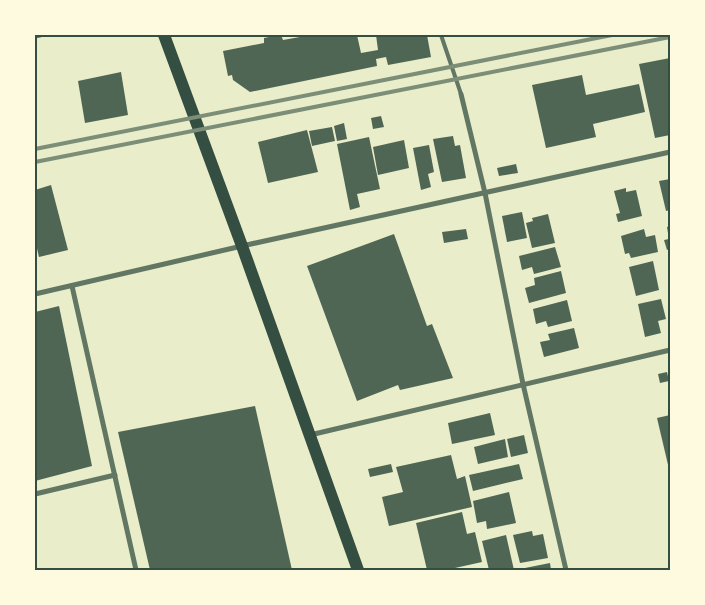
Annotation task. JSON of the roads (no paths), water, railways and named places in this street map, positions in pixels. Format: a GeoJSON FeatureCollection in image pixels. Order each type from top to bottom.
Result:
{"type":"FeatureCollection","features":[{"type":"Feature","properties":{"kind":"main road"},"geometry":{"type":"LineString","coordinates":[[164,35],[358,570]]}},
{"type":"Feature","properties":{"kind":"street"},"geometry":{"type":"LineString","coordinates":[[35,36],[40,35]]}},
{"type":"Feature","properties":{"kind":"street"},"geometry":{"type":"LineString","coordinates":[[460,94],[485,193],[523,384],[566,570]]}},
{"type":"Feature","properties":{"kind":"street"},"geometry":{"type":"LineString","coordinates":[[35,294],[242,246],[670,152]]}},
{"type":"Feature","properties":{"kind":"street"},"geometry":{"type":"LineString","coordinates":[[72,286],[136,570]]}},
{"type":"Feature","properties":{"kind":"street"},"geometry":{"type":"LineString","coordinates":[[310,435],[670,350]]}},
{"type":"Feature","properties":{"kind":"street"},"geometry":{"type":"LineString","coordinates":[[35,494],[115,475]]}},
{"type":"Feature","properties":{"kind":"lane"},"geometry":{"type":"LineString","coordinates":[[442,35],[460,94]]}},
{"type":"Feature","properties":{"kind":"railway"},"geometry":{"type":"LineString","coordinates":[[35,149],[612,35]]}},
{"type":"Feature","properties":{"kind":"railway"},"geometry":{"type":"LineString","coordinates":[[35,162],[670,37]]}}]}
